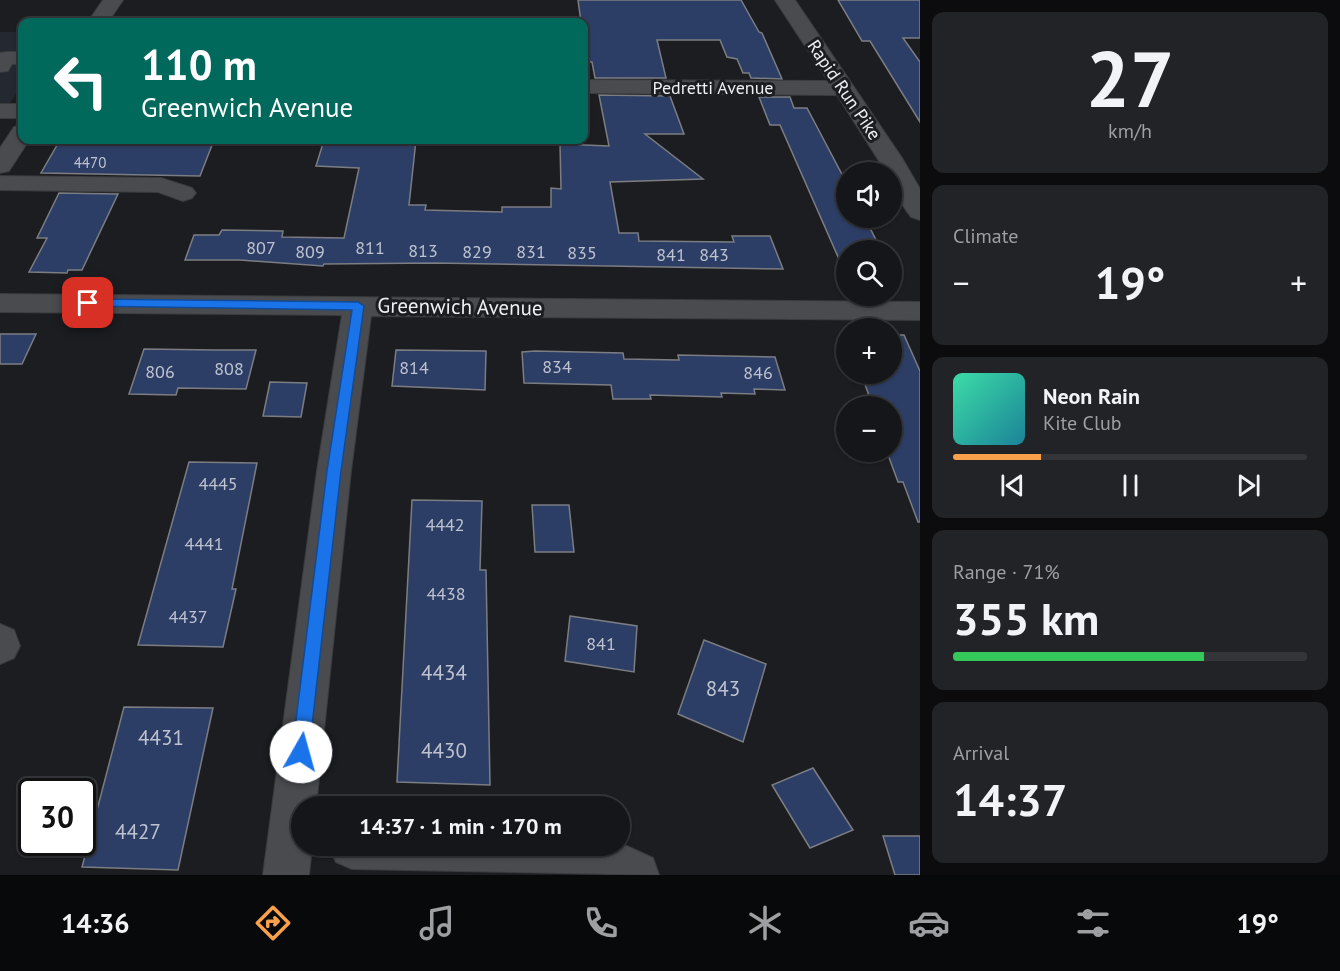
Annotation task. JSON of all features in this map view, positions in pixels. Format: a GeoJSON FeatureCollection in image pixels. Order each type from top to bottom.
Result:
{"type":"FeatureCollection","features":[{"type":"Feature","properties":{"kind":"street"},"geometry":{"type":"LineString","coordinates":[[101,18],[113,0]]}},
{"type":"Feature","properties":{"kind":"street","name":"Rapid Run Pike"},"geometry":{"type":"LineString","coordinates":[[785,0],[890,158],[920,212]]}},
{"type":"Feature","properties":{"kind":"street"},"geometry":{"type":"LineString","coordinates":[[0,66],[6,58],[18,58]]}},
{"type":"Feature","properties":{"kind":"street","name":"Pedretti Avenue"},"geometry":{"type":"LineString","coordinates":[[588,87],[843,88]]}},
{"type":"Feature","properties":{"kind":"street"},"geometry":{"type":"LineString","coordinates":[[0,95],[18,95]]}},
{"type":"Feature","properties":{"kind":"street"},"geometry":{"type":"LineString","coordinates":[[0,111],[18,111]]}},
{"type":"Feature","properties":{"kind":"street"},"geometry":{"type":"LineString","coordinates":[[0,183],[161,185],[183,193]]}},
{"type":"Feature","properties":{"kind":"street","name":"Greenwich Avenue"},"geometry":{"type":"LineString","coordinates":[[0,303],[920,311]]}},
{"type":"Feature","properties":{"kind":"street"},"geometry":{"type":"LineString","coordinates":[[298,796],[332,483],[358,306]]}},
{"type":"Feature","properties":{"kind":"street"},"geometry":{"type":"LineString","coordinates":[[584,856],[622,867],[636,875]]}},
{"type":"Feature","properties":{"kind":"shaded area"},"geometry":{"type":"Polygon","coordinates":[[[0,32],[18,32],[18,91],[0,117],[0,32]]]}},
{"type":"Feature","properties":{"kind":"building"},"geometry":{"type":"Polygon","coordinates":[[[578,0],[741,0],[759,32],[762,33],[782,79],[751,78],[749,73],[743,73],[737,59],[727,57],[720,40],[657,40],[666,78],[595,78],[592,62],[588,62],[588,18],[580,18],[578,0]]]}},
{"type":"Feature","properties":{"kind":"building"},"geometry":{"type":"Polygon","coordinates":[[[838,0],[920,0],[920,38],[903,38],[920,62],[920,122],[870,41],[862,41],[838,0]]]}},
{"type":"Feature","properties":{"kind":"building"},"geometry":{"type":"Polygon","coordinates":[[[599,95],[670,96],[684,134],[645,134],[703,179],[610,182],[619,233],[638,233],[639,241],[734,242],[732,236],[770,236],[783,269],[435,263],[324,264],[323,266],[240,260],[185,260],[194,235],[219,235],[222,230],[283,231],[282,237],[344,238],[359,168],[316,166],[323,144],[416,144],[409,205],[426,205],[425,210],[502,212],[502,207],[551,207],[551,188],[561,189],[560,144],[609,146],[599,95]]]}},
{"type":"Feature","properties":{"kind":"building"},"geometry":{"type":"Polygon","coordinates":[[[759,97],[790,97],[794,108],[807,108],[836,163],[836,228],[870,228],[876,240],[836,240],[836,252],[780,125],[770,125],[759,97]]]}},
{"type":"Feature","properties":{"kind":"building"},"geometry":{"type":"Polygon","coordinates":[[[58,144],[212,144],[200,176],[41,173],[58,144]]]}},
{"type":"Feature","properties":{"kind":"building"},"geometry":{"type":"Polygon","coordinates":[[[59,193],[118,194],[82,270],[68,270],[67,273],[29,272],[47,238],[37,238],[59,193]]]}},
{"type":"Feature","properties":{"kind":"building"},"geometry":{"type":"Polygon","coordinates":[[[0,334],[36,334],[22,364],[0,364],[0,334]]]}},
{"type":"Feature","properties":{"kind":"building"},"geometry":{"type":"Polygon","coordinates":[[[902,335],[904,335],[920,371],[920,522],[918,522],[903,482],[898,482],[891,462],[902,462],[902,396],[869,396],[865,384],[902,384],[902,335]]]}},
{"type":"Feature","properties":{"kind":"building"},"geometry":{"type":"Polygon","coordinates":[[[144,349],[256,350],[246,389],[178,388],[176,395],[129,394],[144,349]]]}},
{"type":"Feature","properties":{"kind":"building"},"geometry":{"type":"Polygon","coordinates":[[[396,350],[486,351],[485,390],[392,386],[396,350]]]}},
{"type":"Feature","properties":{"kind":"building"},"geometry":{"type":"Polygon","coordinates":[[[522,352],[623,353],[624,359],[679,360],[678,355],[775,357],[785,390],[754,389],[755,394],[721,393],[722,397],[650,395],[651,399],[613,399],[611,385],[524,383],[522,352]]]}},
{"type":"Feature","properties":{"kind":"building"},"geometry":{"type":"Polygon","coordinates":[[[270,382],[307,383],[301,417],[263,416],[270,382]]]}},
{"type":"Feature","properties":{"kind":"building"},"geometry":{"type":"Polygon","coordinates":[[[189,462],[257,463],[232,589],[236,589],[223,647],[138,645],[189,462]]]}},
{"type":"Feature","properties":{"kind":"building"},"geometry":{"type":"Polygon","coordinates":[[[412,500],[482,501],[480,570],[486,570],[490,785],[397,782],[412,500]]]}},
{"type":"Feature","properties":{"kind":"building"},"geometry":{"type":"Polygon","coordinates":[[[532,505],[569,505],[574,552],[535,552],[532,505]]]}},
{"type":"Feature","properties":{"kind":"building"},"geometry":{"type":"Polygon","coordinates":[[[570,616],[637,626],[634,672],[565,661],[570,616]]]}},
{"type":"Feature","properties":{"kind":"building"},"geometry":{"type":"Polygon","coordinates":[[[704,640],[766,664],[743,742],[678,714],[704,640]]]}},
{"type":"Feature","properties":{"kind":"building"},"geometry":{"type":"Polygon","coordinates":[[[124,707],[213,708],[178,870],[82,867],[85,856],[96,856],[96,814],[124,707]]]}},
{"type":"Feature","properties":{"kind":"building"},"geometry":{"type":"Polygon","coordinates":[[[813,768],[853,830],[810,848],[772,785],[813,768]]]}},
{"type":"Feature","properties":{"kind":"building"},"geometry":{"type":"Polygon","coordinates":[[[883,836],[920,836],[920,875],[895,875],[883,836]]]}},
{"type":"Feature","properties":{"kind":"route"},"geometry":{"type":"LineString","coordinates":[[88,303],[358,306],[334,471],[301,752]]}}]}
